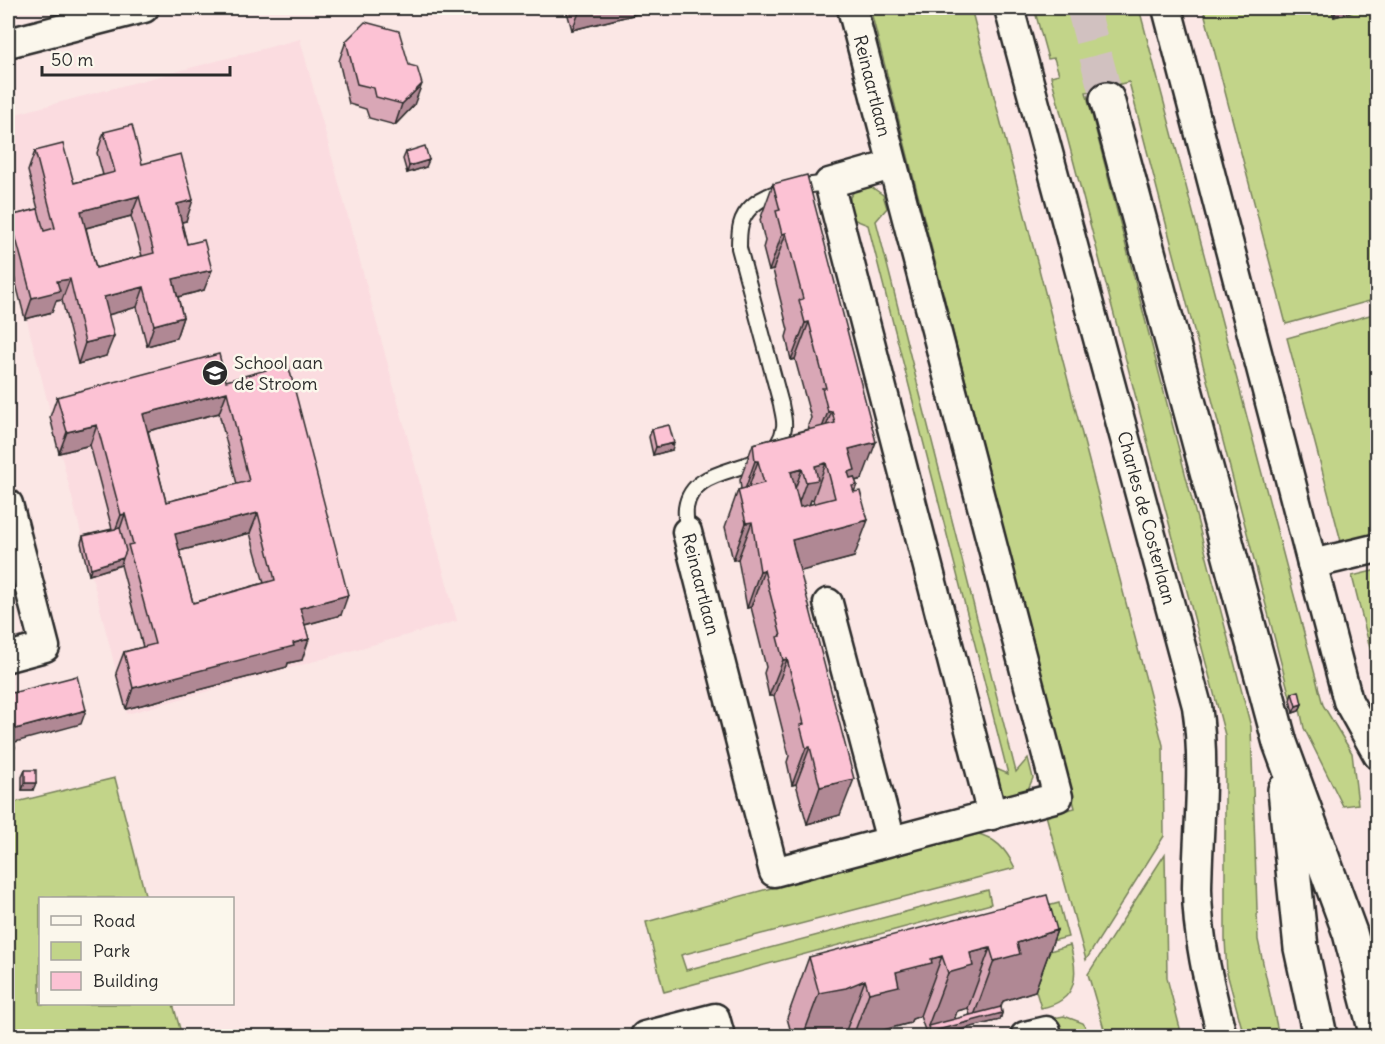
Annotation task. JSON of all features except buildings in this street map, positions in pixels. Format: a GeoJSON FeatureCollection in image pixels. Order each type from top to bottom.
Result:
{"type":"FeatureCollection","features":[{"type":"Feature","properties":{"kind":"main road"},"geometry":{"type":"LineString","coordinates":[[1107,99],[1280,743],[1350,933],[1377,1036]]}},
{"type":"Feature","properties":{"kind":"main road"},"geometry":{"type":"LineString","coordinates":[[1280,743],[1301,948],[1320,1036]]}},
{"type":"Feature","properties":{"kind":"street"},"geometry":{"type":"LineString","coordinates":[[8,43],[144,8]]}},
{"type":"Feature","properties":{"kind":"street","name":"Reinaartlaan"},"geometry":{"type":"LineString","coordinates":[[687,532],[774,872],[1058,797],[852,8]]}},
{"type":"Feature","properties":{"kind":"street","name":"Charles de Costerlaan"},"geometry":{"type":"LineString","coordinates":[[1009,8],[1197,706],[1203,745],[1197,889],[1200,938],[1222,1036]]}},
{"type":"Feature","properties":{"kind":"street"},"geometry":{"type":"LineString","coordinates":[[1167,8],[1348,701],[1377,755]]}},
{"type":"Feature","properties":{"kind":"street","name":"Reinaartlaan"},"geometry":{"type":"LineString","coordinates":[[829,183],[892,165]]}},
{"type":"Feature","properties":{"kind":"street"},"geometry":{"type":"LineString","coordinates":[[829,183],[992,815]]}},
{"type":"Feature","properties":{"kind":"street"},"geometry":{"type":"LineString","coordinates":[[8,504],[45,647],[8,657]]}},
{"type":"Feature","properties":{"kind":"street"},"geometry":{"type":"LineString","coordinates":[[1312,564],[1377,548]]}},
{"type":"Feature","properties":{"kind":"street"},"geometry":{"type":"LineString","coordinates":[[828,603],[891,841]]}},
{"type":"Feature","properties":{"kind":"street"},"geometry":{"type":"LineString","coordinates":[[645,1036],[717,1027]]}},
{"type":"Feature","properties":{"kind":"lane","name":"Reinaartlaan"},"geometry":{"type":"LineString","coordinates":[[687,532],[686,507],[695,489],[713,476],[760,461],[777,446],[784,426],[781,404],[739,248],[741,224],[752,205],[766,197],[809,185],[829,183]]}},
{"type":"Feature","properties":{"kind":"shaded area","name":"School aan de Stroom"},"geometry":{"type":"Polygon","coordinates":[[[300,39],[457,621],[127,714],[8,246],[8,116],[300,39]]]}},
{"type":"Feature","properties":{"kind":"green space"},"geometry":{"type":"Polygon","coordinates":[[[870,8],[971,8],[1163,745],[1164,836],[1086,960],[1046,815],[1075,808],[870,8]]]}},
{"type":"Feature","properties":{"kind":"green space"},"geometry":{"type":"Polygon","coordinates":[[[1034,8],[1139,8],[1323,705],[1352,753],[1358,804],[1343,806],[1304,728],[1297,695],[1290,697],[1129,82],[1086,92],[1251,727],[1258,940],[1279,1036],[1244,1036],[1227,973],[1225,735],[1051,76],[1059,74],[1054,58],[1048,59],[1034,8]]]}},
{"type":"Feature","properties":{"kind":"green space"},"geometry":{"type":"Polygon","coordinates":[[[1203,8],[1377,8],[1377,299],[1286,324],[1203,8]]]}},
{"type":"Feature","properties":{"kind":"green space"},"geometry":{"type":"Polygon","coordinates":[[[870,186],[883,195],[887,208],[876,221],[1016,772],[1028,758],[1033,778],[1026,794],[1005,795],[998,789],[996,783],[992,767],[1008,774],[868,225],[850,218],[850,197],[855,190],[870,186]]]}},
{"type":"Feature","properties":{"kind":"green space"},"geometry":{"type":"Polygon","coordinates":[[[1377,313],[1377,536],[1342,545],[1287,338],[1377,313]]]}},
{"type":"Feature","properties":{"kind":"green space"},"geometry":{"type":"Polygon","coordinates":[[[1378,570],[1377,676],[1352,576],[1378,570]]]}},
{"type":"Feature","properties":{"kind":"green space"},"geometry":{"type":"Polygon","coordinates":[[[115,778],[146,897],[39,897],[39,1005],[173,1005],[182,1036],[8,1036],[8,804],[115,778]]]}},
{"type":"Feature","properties":{"kind":"green space"},"geometry":{"type":"Polygon","coordinates":[[[974,833],[988,837],[999,845],[1015,868],[681,955],[686,970],[988,890],[991,904],[664,992],[646,922],[974,833]]]}},
{"type":"Feature","properties":{"kind":"green space"},"geometry":{"type":"Polygon","coordinates":[[[1165,854],[1167,978],[1182,1036],[1106,1036],[1088,974],[1165,854]]]}},
{"type":"Feature","properties":{"kind":"green space"},"geometry":{"type":"Polygon","coordinates":[[[1059,903],[1068,937],[1024,948],[1015,915],[1059,903]]]}},
{"type":"Feature","properties":{"kind":"green space"},"geometry":{"type":"Polygon","coordinates":[[[1070,945],[1075,976],[1073,985],[1062,999],[1053,1005],[1041,1008],[1026,958],[1070,945]]]}},
{"type":"Feature","properties":{"kind":"green space"},"geometry":{"type":"Polygon","coordinates":[[[1064,1016],[1083,1023],[1091,1036],[1046,1036],[1042,1020],[1064,1016]]]}},
{"type":"Feature","properties":{"kind":"tunnel"},"geometry":{"type":"LineString","coordinates":[[1083,8],[1107,99]]}},
{"type":"Feature","properties":{"kind":"place","name":"School aan de Stroom"},"geometry":{"type":"Point","coordinates":[215,373]}}]}
